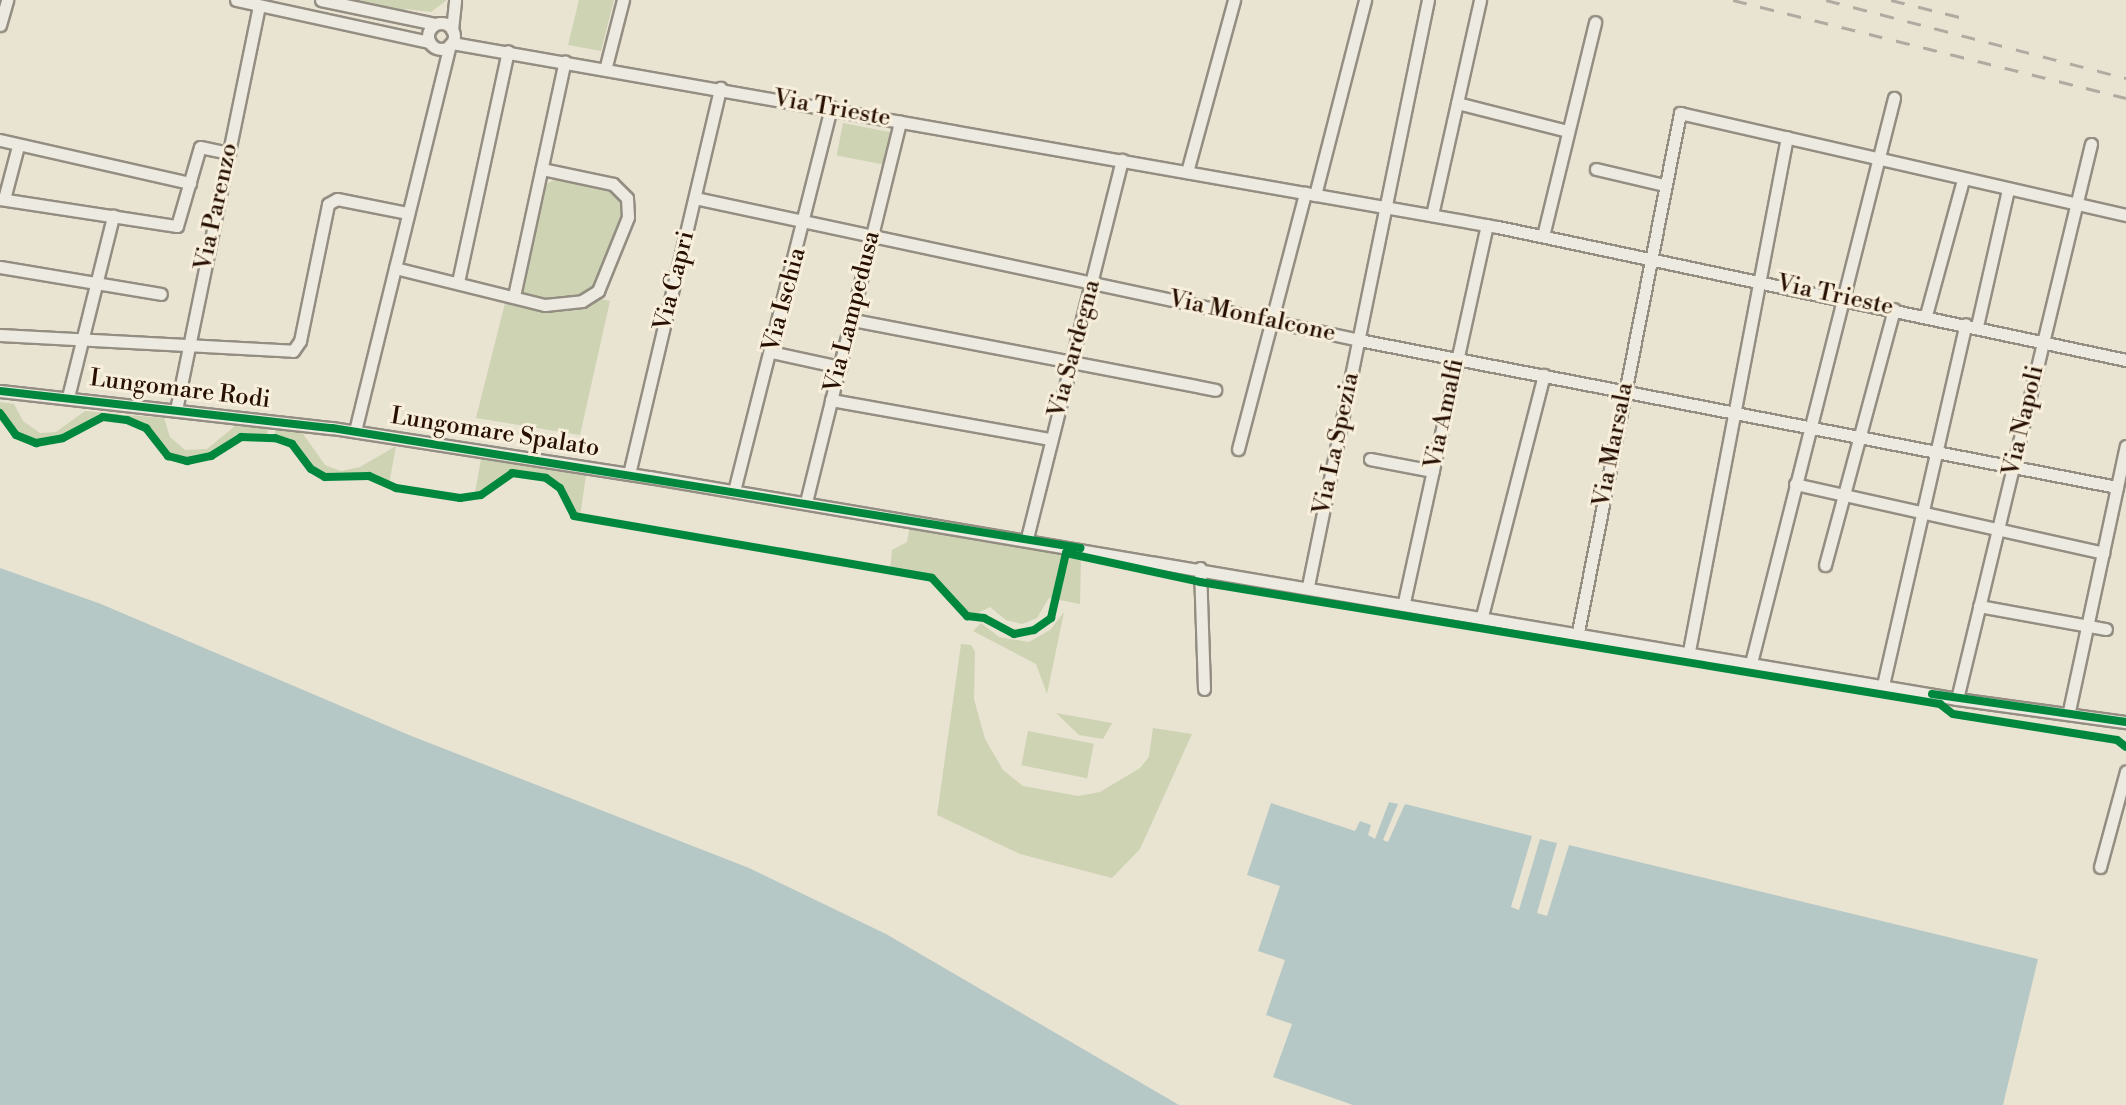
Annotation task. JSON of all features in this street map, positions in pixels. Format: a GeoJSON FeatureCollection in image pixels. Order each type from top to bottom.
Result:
{"type":"FeatureCollection","features":[{"type":"Feature","properties":{"kind":"street"},"geometry":{"type":"LineString","coordinates":[[236,0],[431,44],[452,38]]}},
{"type":"Feature","properties":{"kind":"street","name":"Via Trieste"},"geometry":{"type":"LineString","coordinates":[[321,0],[438,23],[452,38],[476,45],[1487,225],[1760,279],[2126,360]]}},
{"type":"Feature","properties":{"kind":"street"},"geometry":{"type":"LineString","coordinates":[[442,67],[431,44],[438,23],[455,0]]}},
{"type":"Feature","properties":{"kind":"street"},"geometry":{"type":"LineString","coordinates":[[355,431],[442,67],[452,38],[455,0]]}},
{"type":"Feature","properties":{"kind":"street"},"geometry":{"type":"LineString","coordinates":[[606,66],[623,0]]}},
{"type":"Feature","properties":{"kind":"street"},"geometry":{"type":"LineString","coordinates":[[1187,172],[1234,0]]}},
{"type":"Feature","properties":{"kind":"street"},"geometry":{"type":"LineString","coordinates":[[1238,449],[1365,0]]}},
{"type":"Feature","properties":{"kind":"street","name":"Via La Spezia"},"geometry":{"type":"LineString","coordinates":[[1308,586],[1428,0]]}},
{"type":"Feature","properties":{"kind":"street"},"geometry":{"type":"LineString","coordinates":[[1432,215],[1480,0]]}},
{"type":"Feature","properties":{"kind":"street"},"geometry":{"type":"LineString","coordinates":[[0,25],[4,3]]}},
{"type":"Feature","properties":{"kind":"street","name":"Via Parenzo"},"geometry":{"type":"LineString","coordinates":[[176,410],[259,5]]}},
{"type":"Feature","properties":{"kind":"street"},"geometry":{"type":"LineString","coordinates":[[1543,236],[1595,22]]}},
{"type":"Feature","properties":{"kind":"street"},"geometry":{"type":"LineString","coordinates":[[458,282],[508,51]]}},
{"type":"Feature","properties":{"kind":"street"},"geometry":{"type":"LineString","coordinates":[[514,296],[565,61]]}},
{"type":"Feature","properties":{"kind":"street","name":"Via Capri"},"geometry":{"type":"LineString","coordinates":[[629,474],[720,88]]}},
{"type":"Feature","properties":{"kind":"street"},"geometry":{"type":"LineString","coordinates":[[1751,663],[1894,98]]}},
{"type":"Feature","properties":{"kind":"street"},"geometry":{"type":"LineString","coordinates":[[1457,103],[1568,131]]}},
{"type":"Feature","properties":{"kind":"street","name":"Via Ischia"},"geometry":{"type":"LineString","coordinates":[[734,491],[805,223],[831,107]]}},
{"type":"Feature","properties":{"kind":"street","name":"Via Marsala"},"geometry":{"type":"LineString","coordinates":[[1578,632],[1649,258],[1680,113],[1714,118],[1787,137]]}},
{"type":"Feature","properties":{"kind":"street","name":"Via Lampedusa"},"geometry":{"type":"LineString","coordinates":[[806,502],[900,121]]}},
{"type":"Feature","properties":{"kind":"street"},"geometry":{"type":"LineString","coordinates":[[1689,651],[1787,137],[1963,180],[2126,215]]}},
{"type":"Feature","properties":{"kind":"street"},"geometry":{"type":"LineString","coordinates":[[0,140],[190,183]]}},
{"type":"Feature","properties":{"kind":"street","name":"Via Napoli"},"geometry":{"type":"LineString","coordinates":[[1957,699],[2091,144]]}},
{"type":"Feature","properties":{"kind":"street"},"geometry":{"type":"LineString","coordinates":[[18,146],[2,199],[172,226],[179,223],[200,147],[229,153]]}},
{"type":"Feature","properties":{"kind":"street","name":"Via Sardegna"},"geometry":{"type":"LineString","coordinates":[[1027,538],[1122,160]]}},
{"type":"Feature","properties":{"kind":"street"},"geometry":{"type":"LineString","coordinates":[[395,268],[545,305],[582,301],[598,291],[628,217],[627,198],[613,184],[542,169]]}},
{"type":"Feature","properties":{"kind":"street"},"geometry":{"type":"LineString","coordinates":[[1596,169],[1664,185]]}},
{"type":"Feature","properties":{"kind":"street"},"geometry":{"type":"LineString","coordinates":[[1926,315],[1963,180]]}},
{"type":"Feature","properties":{"kind":"street"},"geometry":{"type":"LineString","coordinates":[[1883,685],[1935,453],[2008,190]]}},
{"type":"Feature","properties":{"kind":"street","name":"Via Monfalcone"},"geometry":{"type":"LineString","coordinates":[[695,198],[1359,340],[2117,487]]}},
{"type":"Feature","properties":{"kind":"street"},"geometry":{"type":"LineString","coordinates":[[0,335],[293,351],[300,341],[328,204],[337,199],[407,213]]}},
{"type":"Feature","properties":{"kind":"street"},"geometry":{"type":"LineString","coordinates":[[68,397],[113,216]]}},
{"type":"Feature","properties":{"kind":"street","name":"Via Amalfi"},"geometry":{"type":"LineString","coordinates":[[1404,602],[1487,225]]}},
{"type":"Feature","properties":{"kind":"street"},"geometry":{"type":"LineString","coordinates":[[0,267],[161,294]]}},
{"type":"Feature","properties":{"kind":"street"},"geometry":{"type":"LineString","coordinates":[[1825,565],[1894,309]]}},
{"type":"Feature","properties":{"kind":"street"},"geometry":{"type":"LineString","coordinates":[[853,320],[1215,390]]}},
{"type":"Feature","properties":{"kind":"street"},"geometry":{"type":"LineString","coordinates":[[771,352],[840,367]]}},
{"type":"Feature","properties":{"kind":"street"},"geometry":{"type":"LineString","coordinates":[[1482,616],[1544,375]]}},
{"type":"Feature","properties":{"kind":"street","name":"Lungomare Rodi"},"geometry":{"type":"LineString","coordinates":[[0,391],[355,431]]}},
{"type":"Feature","properties":{"kind":"street"},"geometry":{"type":"LineString","coordinates":[[831,400],[1051,439]]}},
{"type":"Feature","properties":{"kind":"street","name":"Lungomare Spalato"},"geometry":{"type":"LineString","coordinates":[[355,431],[1027,538],[1957,699],[2069,711],[2126,722]]}},
{"type":"Feature","properties":{"kind":"street"},"geometry":{"type":"LineString","coordinates":[[2069,711],[2126,446]]}},
{"type":"Feature","properties":{"kind":"street"},"geometry":{"type":"LineString","coordinates":[[1370,459],[1433,471]]}},
{"type":"Feature","properties":{"kind":"street"},"geometry":{"type":"LineString","coordinates":[[1795,484],[2103,553]]}},
{"type":"Feature","properties":{"kind":"street"},"geometry":{"type":"LineString","coordinates":[[1200,568],[1204,689]]}},
{"type":"Feature","properties":{"kind":"street"},"geometry":{"type":"LineString","coordinates":[[1979,606],[2106,629]]}},
{"type":"Feature","properties":{"kind":"street"},"geometry":{"type":"LineString","coordinates":[[2100,867],[2126,771]]}},
{"type":"Feature","properties":{"kind":"green space"},"geometry":{"type":"Polygon","coordinates":[[[344,0],[447,0],[431,12],[405,9],[404,13],[344,0]]]}},
{"type":"Feature","properties":{"kind":"green space"},"geometry":{"type":"Polygon","coordinates":[[[579,0],[614,0],[601,51],[568,45],[579,0]]]}},
{"type":"Feature","properties":{"kind":"green space"},"geometry":{"type":"Polygon","coordinates":[[[843,123],[891,132],[885,165],[837,155],[843,123]]]}},
{"type":"Feature","properties":{"kind":"green space"},"geometry":{"type":"Polygon","coordinates":[[[556,179],[609,187],[624,202],[625,213],[596,289],[558,300],[537,300],[521,293],[542,186],[556,179]]]}},
{"type":"Feature","properties":{"kind":"green space"},"geometry":{"type":"Polygon","coordinates":[[[506,299],[553,311],[601,299],[610,301],[580,435],[476,418],[506,299]]]}},
{"type":"Feature","properties":{"kind":"green space"},"geometry":{"type":"Polygon","coordinates":[[[0,402],[14,404],[23,421],[40,433],[56,432],[85,411],[119,414],[118,419],[92,420],[52,442],[30,442],[12,431],[0,413],[0,402]]]}},
{"type":"Feature","properties":{"kind":"green space"},"geometry":{"type":"Polygon","coordinates":[[[127,415],[164,418],[170,437],[185,450],[207,449],[235,426],[268,428],[267,437],[241,437],[205,458],[176,459],[146,428],[127,420],[127,415]]]}},
{"type":"Feature","properties":{"kind":"green space"},"geometry":{"type":"Polygon","coordinates":[[[275,429],[301,431],[325,465],[341,471],[360,467],[396,446],[389,484],[369,476],[317,474],[292,444],[275,438],[275,429]]]}},
{"type":"Feature","properties":{"kind":"green space"},"geometry":{"type":"Polygon","coordinates":[[[481,459],[586,475],[580,517],[568,511],[560,488],[546,478],[512,473],[474,498],[481,459]]]}},
{"type":"Feature","properties":{"kind":"green space"},"geometry":{"type":"Polygon","coordinates":[[[910,526],[1081,556],[1080,604],[1049,598],[1037,618],[1022,624],[1006,620],[990,607],[970,617],[933,578],[890,571],[892,550],[907,542],[910,526]]]}},
{"type":"Feature","properties":{"kind":"green space"},"geometry":{"type":"Polygon","coordinates":[[[1064,612],[1047,694],[1036,664],[973,631],[981,623],[999,637],[1029,642],[1050,630],[1064,612]]]}},
{"type":"Feature","properties":{"kind":"green space"},"geometry":{"type":"Polygon","coordinates":[[[961,644],[971,645],[975,652],[974,699],[985,739],[1003,770],[1023,786],[1078,796],[1100,792],[1140,768],[1149,757],[1153,728],[1192,734],[1140,849],[1112,878],[1020,854],[937,815],[961,644]]]}},
{"type":"Feature","properties":{"kind":"green space"},"geometry":{"type":"Polygon","coordinates":[[[1056,713],[1112,723],[1103,739],[1079,735],[1056,713]]]}},
{"type":"Feature","properties":{"kind":"green space"},"geometry":{"type":"Polygon","coordinates":[[[1028,731],[1094,744],[1087,778],[1021,765],[1028,731]]]}},
{"type":"Feature","properties":{"kind":"shaded area"},"geometry":{"type":"Polygon","coordinates":[[[0,568],[101,604],[409,735],[749,868],[886,934],[1179,1105],[0,1105],[0,568]]]}},
{"type":"Feature","properties":{"kind":"shaded area"},"geometry":{"type":"Polygon","coordinates":[[[1389,802],[1398,804],[1383,840],[1388,842],[1405,804],[1532,836],[1511,907],[1519,910],[1540,839],[1557,843],[1537,913],[1547,916],[1569,845],[2038,959],[2003,1105],[1353,1105],[1273,1077],[1292,1024],[1266,1015],[1285,960],[1258,951],[1280,886],[1247,875],[1271,803],[1355,831],[1360,821],[1371,825],[1368,835],[1375,839],[1389,802]]]}},
{"type":"Feature","properties":{"kind":"railway"},"geometry":{"type":"LineString","coordinates":[[1733,0],[2126,98]]}},
{"type":"Feature","properties":{"kind":"railway"},"geometry":{"type":"LineString","coordinates":[[1826,0],[2126,78]]}},
{"type":"Feature","properties":{"kind":"railway"},"geometry":{"type":"LineString","coordinates":[[1891,0],[1968,19]]}},
{"type":"Feature","properties":{"kind":"cycle path"},"geometry":{"type":"LineString","coordinates":[[0,391],[332,428],[1080,548]]}},
{"type":"Feature","properties":{"kind":"cycle path"},"geometry":{"type":"LineString","coordinates":[[0,413],[16,435],[36,443],[63,438],[103,417],[127,420],[146,428],[168,456],[187,461],[211,456],[241,437],[275,438],[292,444],[311,469],[325,477],[369,476],[396,488],[460,498],[481,495],[512,473],[546,478],[560,488],[574,516],[932,578],[967,616],[984,618],[1014,634],[1034,630],[1051,618],[1066,553],[1200,582],[1940,704],[1953,714],[2117,740],[2126,747]]}},
{"type":"Feature","properties":{"kind":"cycle path"},"geometry":{"type":"LineString","coordinates":[[1932,694],[2126,722]]}}]}
